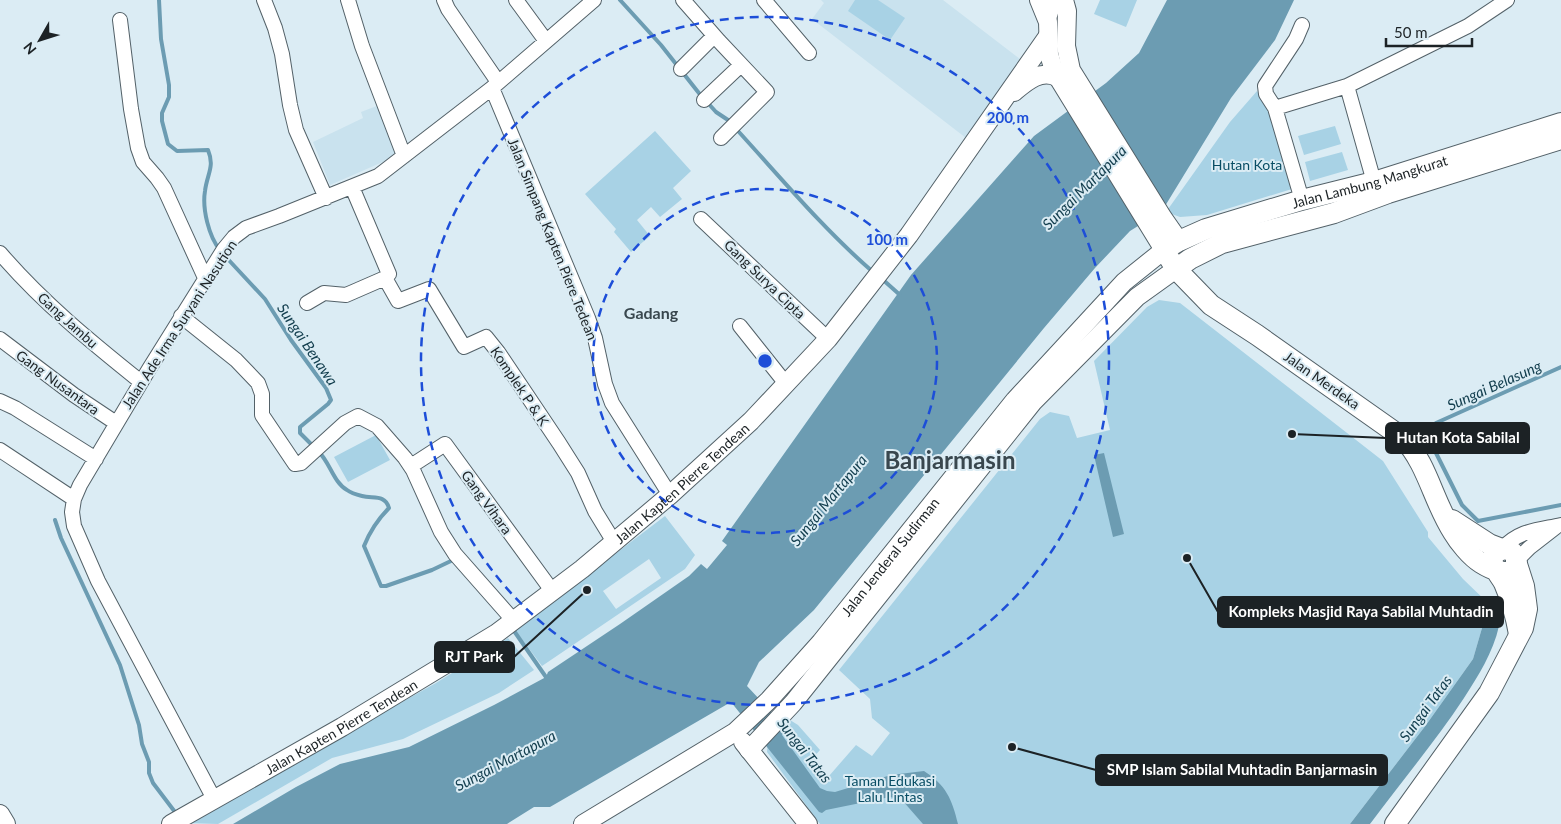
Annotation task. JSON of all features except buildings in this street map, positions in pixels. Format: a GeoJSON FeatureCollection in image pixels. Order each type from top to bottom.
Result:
{"type":"FeatureCollection","features":[{"type":"Feature","properties":{"kind":"highway","name":"Jalan Lambung Mangkurat"},"geometry":{"type":"LineString","coordinates":[[1172,245],[1206,228],[1302,200],[1374,182],[1442,168],[1509,147],[1561,123]]}},
{"type":"Feature","properties":{"kind":"highway","name":"Jalan Lambung Mangkurat"},"geometry":{"type":"LineString","coordinates":[[1509,147],[1561,139]]}},
{"type":"Feature","properties":{"kind":"highway","name":"Jalan Lambung Mangkurat"},"geometry":{"type":"LineString","coordinates":[[1183,264],[1222,243],[1334,213],[1388,193],[1442,168]]}},
{"type":"Feature","properties":{"kind":"highway","name":"Jalan Merdeka"},"geometry":{"type":"LineString","coordinates":[[1172,245],[1196,292],[1211,305],[1257,335],[1403,438],[1417,455],[1452,531],[1481,563],[1496,569]]}},
{"type":"Feature","properties":{"kind":"highway"},"geometry":{"type":"LineString","coordinates":[[1395,824],[1488,693],[1523,628],[1526,609],[1524,586],[1509,555],[1472,534],[1443,512]]}},
{"type":"Feature","properties":{"kind":"highway"},"geometry":{"type":"LineString","coordinates":[[1509,555],[1496,553],[1493,559],[1494,566],[1510,599],[1519,634]]}},
{"type":"Feature","properties":{"kind":"main road"},"geometry":{"type":"LineString","coordinates":[[1039,0],[1048,29],[1050,62],[1062,75],[1172,245]]}},
{"type":"Feature","properties":{"kind":"main road"},"geometry":{"type":"LineString","coordinates":[[1062,75],[1066,46],[1067,11],[1064,0]]}},
{"type":"Feature","properties":{"kind":"main road","name":"Jalan Kapten Pierre Tendean"},"geometry":{"type":"LineString","coordinates":[[171,824],[342,726],[510,624],[553,592],[670,495],[751,421],[787,385],[828,339],[909,234],[1004,100],[1048,29]]}},
{"type":"Feature","properties":{"kind":"main road"},"geometry":{"type":"LineString","coordinates":[[1004,100],[1026,82],[1045,73],[1062,75]]}},
{"type":"Feature","properties":{"kind":"main road","name":"Jalan Jenderal Sudirman"},"geometry":{"type":"LineString","coordinates":[[583,824],[739,728],[768,700],[821,642],[1015,400],[1124,282],[1172,245]]}},
{"type":"Feature","properties":{"kind":"main road","name":"Jalan Jenderal Sudirman"},"geometry":{"type":"LineString","coordinates":[[754,745],[782,715],[1033,402],[1137,297],[1183,264]]}},
{"type":"Feature","properties":{"kind":"main road"},"geometry":{"type":"LineString","coordinates":[[739,728],[754,745],[808,824]]}},
{"type":"Feature","properties":{"kind":"main road"},"geometry":{"type":"LineString","coordinates":[[0,814],[6,824]]}},
{"type":"Feature","properties":{"kind":"street"},"geometry":{"type":"LineString","coordinates":[[264,0],[275,28],[282,54],[296,130],[326,198]]}},
{"type":"Feature","properties":{"kind":"street"},"geometry":{"type":"LineString","coordinates":[[348,0],[362,46],[404,156]]}},
{"type":"Feature","properties":{"kind":"street","name":"Jalan Simpang Kapten Piere Tedean"},"geometry":{"type":"LineString","coordinates":[[444,0],[495,85],[588,318],[595,338],[605,384],[612,403],[670,495]]}},
{"type":"Feature","properties":{"kind":"street"},"geometry":{"type":"LineString","coordinates":[[516,0],[546,41]]}},
{"type":"Feature","properties":{"kind":"street","name":"Jalan Ade Irma Suryani Nasution"},"geometry":{"type":"LineString","coordinates":[[214,799],[98,581],[74,526],[72,512],[74,499],[141,382],[215,263],[234,237],[246,228],[378,176],[495,85],[594,0]]}},
{"type":"Feature","properties":{"kind":"street"},"geometry":{"type":"LineString","coordinates":[[683,0],[767,92],[721,138]]}},
{"type":"Feature","properties":{"kind":"street"},"geometry":{"type":"LineString","coordinates":[[764,0],[809,53]]}},
{"type":"Feature","properties":{"kind":"street","name":"Jalan Kapten Pierre Tendean"},"geometry":{"type":"LineString","coordinates":[[1048,29],[1055,0]]}},
{"type":"Feature","properties":{"kind":"street"},"geometry":{"type":"LineString","coordinates":[[1275,108],[1347,86],[1468,26],[1508,0]]}},
{"type":"Feature","properties":{"kind":"street"},"geometry":{"type":"LineString","coordinates":[[120,20],[130,109],[142,162],[158,178],[164,188],[206,280]]}},
{"type":"Feature","properties":{"kind":"street"},"geometry":{"type":"LineString","coordinates":[[1302,25],[1296,39],[1264,86],[1266,94],[1275,108],[1302,200]]}},
{"type":"Feature","properties":{"kind":"street"},"geometry":{"type":"LineString","coordinates":[[681,69],[714,36]]}},
{"type":"Feature","properties":{"kind":"street"},"geometry":{"type":"LineString","coordinates":[[704,100],[741,65]]}},
{"type":"Feature","properties":{"kind":"street"},"geometry":{"type":"LineString","coordinates":[[1347,86],[1374,182]]}},
{"type":"Feature","properties":{"kind":"street"},"geometry":{"type":"LineString","coordinates":[[307,303],[324,293],[340,296],[346,295],[385,278],[389,274],[352,187]]}},
{"type":"Feature","properties":{"kind":"street","name":"Gang Surya Cipta"},"geometry":{"type":"LineString","coordinates":[[701,219],[828,339]]}},
{"type":"Feature","properties":{"kind":"street","name":"Gang Jambu"},"geometry":{"type":"LineString","coordinates":[[0,253],[42,298],[69,323],[141,382]]}},
{"type":"Feature","properties":{"kind":"street","name":"Komplek P & K"},"geometry":{"type":"LineString","coordinates":[[385,278],[398,301],[429,289],[464,347],[486,337],[498,352],[578,473],[595,511],[614,542]]}},
{"type":"Feature","properties":{"kind":"street"},"geometry":{"type":"LineString","coordinates":[[182,316],[236,360],[258,382],[262,394],[262,415],[295,464],[301,463],[345,423],[358,416],[377,426],[411,466],[441,532],[455,554],[510,624]]}},
{"type":"Feature","properties":{"kind":"street"},"geometry":{"type":"LineString","coordinates":[[740,326],[787,385]]}},
{"type":"Feature","properties":{"kind":"street","name":"Gang Nusantara"},"geometry":{"type":"LineString","coordinates":[[0,339],[74,396],[116,423]]}},
{"type":"Feature","properties":{"kind":"street"},"geometry":{"type":"LineString","coordinates":[[0,401],[15,408],[96,459]]}},
{"type":"Feature","properties":{"kind":"street","name":"Gang Vihara"},"geometry":{"type":"LineString","coordinates":[[411,466],[445,444],[553,592]]}},
{"type":"Feature","properties":{"kind":"street"},"geometry":{"type":"LineString","coordinates":[[0,450],[74,499]]}},
{"type":"Feature","properties":{"kind":"street"},"geometry":{"type":"LineString","coordinates":[[1509,555],[1512,539],[1524,532],[1559,526]]}},
{"type":"Feature","properties":{"kind":"shaded area"},"geometry":{"type":"Polygon","coordinates":[[[821,0],[943,0],[1024,62],[966,138],[812,19],[824,3],[821,0]]]}},
{"type":"Feature","properties":{"kind":"shaded area"},"geometry":{"type":"Polygon","coordinates":[[[382,104],[401,154],[330,185],[313,142],[363,118],[361,112],[382,104]]]}},
{"type":"Feature","properties":{"kind":"green space"},"geometry":{"type":"Polygon","coordinates":[[[855,0],[878,0],[905,18],[890,40],[848,11],[855,0]]]}},
{"type":"Feature","properties":{"kind":"green space"},"geometry":{"type":"Polygon","coordinates":[[[1100,0],[1137,0],[1126,27],[1094,14],[1100,0]]]}},
{"type":"Feature","properties":{"kind":"green space","name":"Hutan Kota"},"geometry":{"type":"Polygon","coordinates":[[[1257,91],[1270,112],[1292,189],[1207,215],[1180,217],[1166,212],[1230,122],[1257,91]]]}},
{"type":"Feature","properties":{"kind":"green space"},"geometry":{"type":"Polygon","coordinates":[[[1335,126],[1341,144],[1304,155],[1298,136],[1335,126]]]}},
{"type":"Feature","properties":{"kind":"green space"},"geometry":{"type":"Polygon","coordinates":[[[655,131],[691,171],[673,188],[682,199],[660,217],[651,207],[637,220],[650,236],[631,252],[614,232],[616,229],[585,194],[655,131]]]}},
{"type":"Feature","properties":{"kind":"green space"},"geometry":{"type":"Polygon","coordinates":[[[1342,152],[1348,170],[1310,181],[1305,162],[1342,152]]]}},
{"type":"Feature","properties":{"kind":"green space","name":"Taman Edukasi Lalu Lintas"},"geometry":{"type":"Polygon","coordinates":[[[1159,300],[1180,303],[1383,461],[1428,532],[1428,537],[1463,579],[1489,604],[1473,659],[1426,725],[1350,824],[820,824],[767,752],[768,742],[790,720],[798,725],[820,750],[812,759],[829,776],[856,745],[872,756],[890,733],[872,718],[870,699],[839,670],[1040,419],[1050,412],[1069,416],[1077,438],[1110,430],[1094,361],[1147,307],[1159,300]]]}},
{"type":"Feature","properties":{"kind":"green space"},"geometry":{"type":"Polygon","coordinates":[[[376,435],[390,460],[348,482],[334,457],[376,435]]]}},
{"type":"Feature","properties":{"kind":"green space"},"geometry":{"type":"Polygon","coordinates":[[[665,516],[695,555],[685,569],[542,666],[515,630],[665,516]],[[649,559],[603,591],[616,609],[661,578],[649,559]]]}},
{"type":"Feature","properties":{"kind":"green space"},"geometry":{"type":"Polygon","coordinates":[[[508,638],[534,670],[499,693],[403,739],[332,758],[218,824],[186,823],[436,683],[508,638]]]}},
{"type":"Feature","properties":{"kind":"water","name":"Sungai Martapura"},"geometry":{"type":"Polygon","coordinates":[[[1167,0],[1294,0],[1275,40],[1231,98],[1162,211],[1130,231],[1095,268],[814,610],[759,662],[747,686],[786,728],[782,735],[820,788],[835,792],[891,775],[924,771],[932,776],[947,793],[958,824],[923,824],[902,800],[890,797],[826,810],[822,813],[819,812],[731,702],[550,807],[534,807],[507,824],[233,824],[340,764],[409,747],[494,705],[546,677],[548,672],[689,576],[701,564],[707,569],[727,545],[722,541],[911,275],[1034,136],[1106,83],[1139,53],[1167,0]]]}},
{"type":"Feature","properties":{"kind":"water"},"geometry":{"type":"Polygon","coordinates":[[[1104,453],[1124,534],[1113,537],[1094,455],[1104,453]]]}},
{"type":"Feature","properties":{"kind":"water"},"geometry":{"type":"Polygon","coordinates":[[[1494,601],[1500,616],[1500,623],[1493,646],[1475,681],[1430,746],[1370,824],[1350,824],[1426,725],[1473,659],[1489,604],[1494,601]]]}},
{"type":"Feature","properties":{"kind":"waterway","name":"Sungai Benawa"},"geometry":{"type":"LineString","coordinates":[[159,0],[161,39],[169,85],[169,97],[162,113],[162,121],[168,144],[177,151],[208,150],[211,166],[204,198],[210,230],[220,250]]}},
{"type":"Feature","properties":{"kind":"waterway"},"geometry":{"type":"LineString","coordinates":[[620,0],[661,45],[702,97]]}},
{"type":"Feature","properties":{"kind":"waterway"},"geometry":{"type":"LineString","coordinates":[[707,102],[716,112],[728,120],[816,217],[873,272]]}},
{"type":"Feature","properties":{"kind":"waterway","name":"Sungai Benawa"},"geometry":{"type":"LineString","coordinates":[[225,256],[265,299],[291,340],[326,388],[331,400],[300,427],[300,433],[314,447]]}},
{"type":"Feature","properties":{"kind":"waterway"},"geometry":{"type":"LineString","coordinates":[[881,278],[900,295]]}},
{"type":"Feature","properties":{"kind":"waterway","name":"Sungai Belasung"},"geometry":{"type":"LineString","coordinates":[[1561,367],[1436,423],[1428,437],[1462,505],[1478,521],[1561,505]]}},
{"type":"Feature","properties":{"kind":"waterway","name":"Sungai Benawa"},"geometry":{"type":"LineString","coordinates":[[319,452],[335,478],[343,487],[366,497],[382,499],[389,508],[374,526],[364,546],[381,586],[386,586],[432,570],[453,560],[455,561]]}},
{"type":"Feature","properties":{"kind":"waterway"},"geometry":{"type":"LineString","coordinates":[[55,520],[61,538],[120,665],[139,725],[142,744],[149,762],[149,773],[153,783],[178,816]]}},
{"type":"Feature","properties":{"kind":"waterway","name":"Sungai Benawa"},"geometry":{"type":"LineString","coordinates":[[512,628],[548,680]]}},
{"type":"Feature","properties":{"kind":"place","name":"Hutan Kota Sabilal"},"geometry":{"type":"Point","coordinates":[1292,434]}},
{"type":"Feature","properties":{"kind":"place","name":"Kompleks Masjid Raya Sabilal Muhtadin"},"geometry":{"type":"Point","coordinates":[1187,558]}},
{"type":"Feature","properties":{"kind":"place","name":"RJT Park"},"geometry":{"type":"Point","coordinates":[587,590]}},
{"type":"Feature","properties":{"kind":"place","name":"SMP Islam Sabilal Muhtadin Banjarmasin"},"geometry":{"type":"Point","coordinates":[1012,747]}},
{"type":"Feature","properties":{"kind":"district","name":"Gadang"},"geometry":{"type":"Point","coordinates":[651,312]}},
{"type":"Feature","properties":{"kind":"district","name":"Banjarmasin"},"geometry":{"type":"Point","coordinates":[950,459]}},
{"type":"Feature","properties":{"kind":"water label","name":"Sungai Tatas"},"geometry":{"type":"Point","coordinates":[1425,708]}},
{"type":"Feature","properties":{"kind":"water label","name":"Sungai Tatas"},"geometry":{"type":"Point","coordinates":[805,750]}}]}
